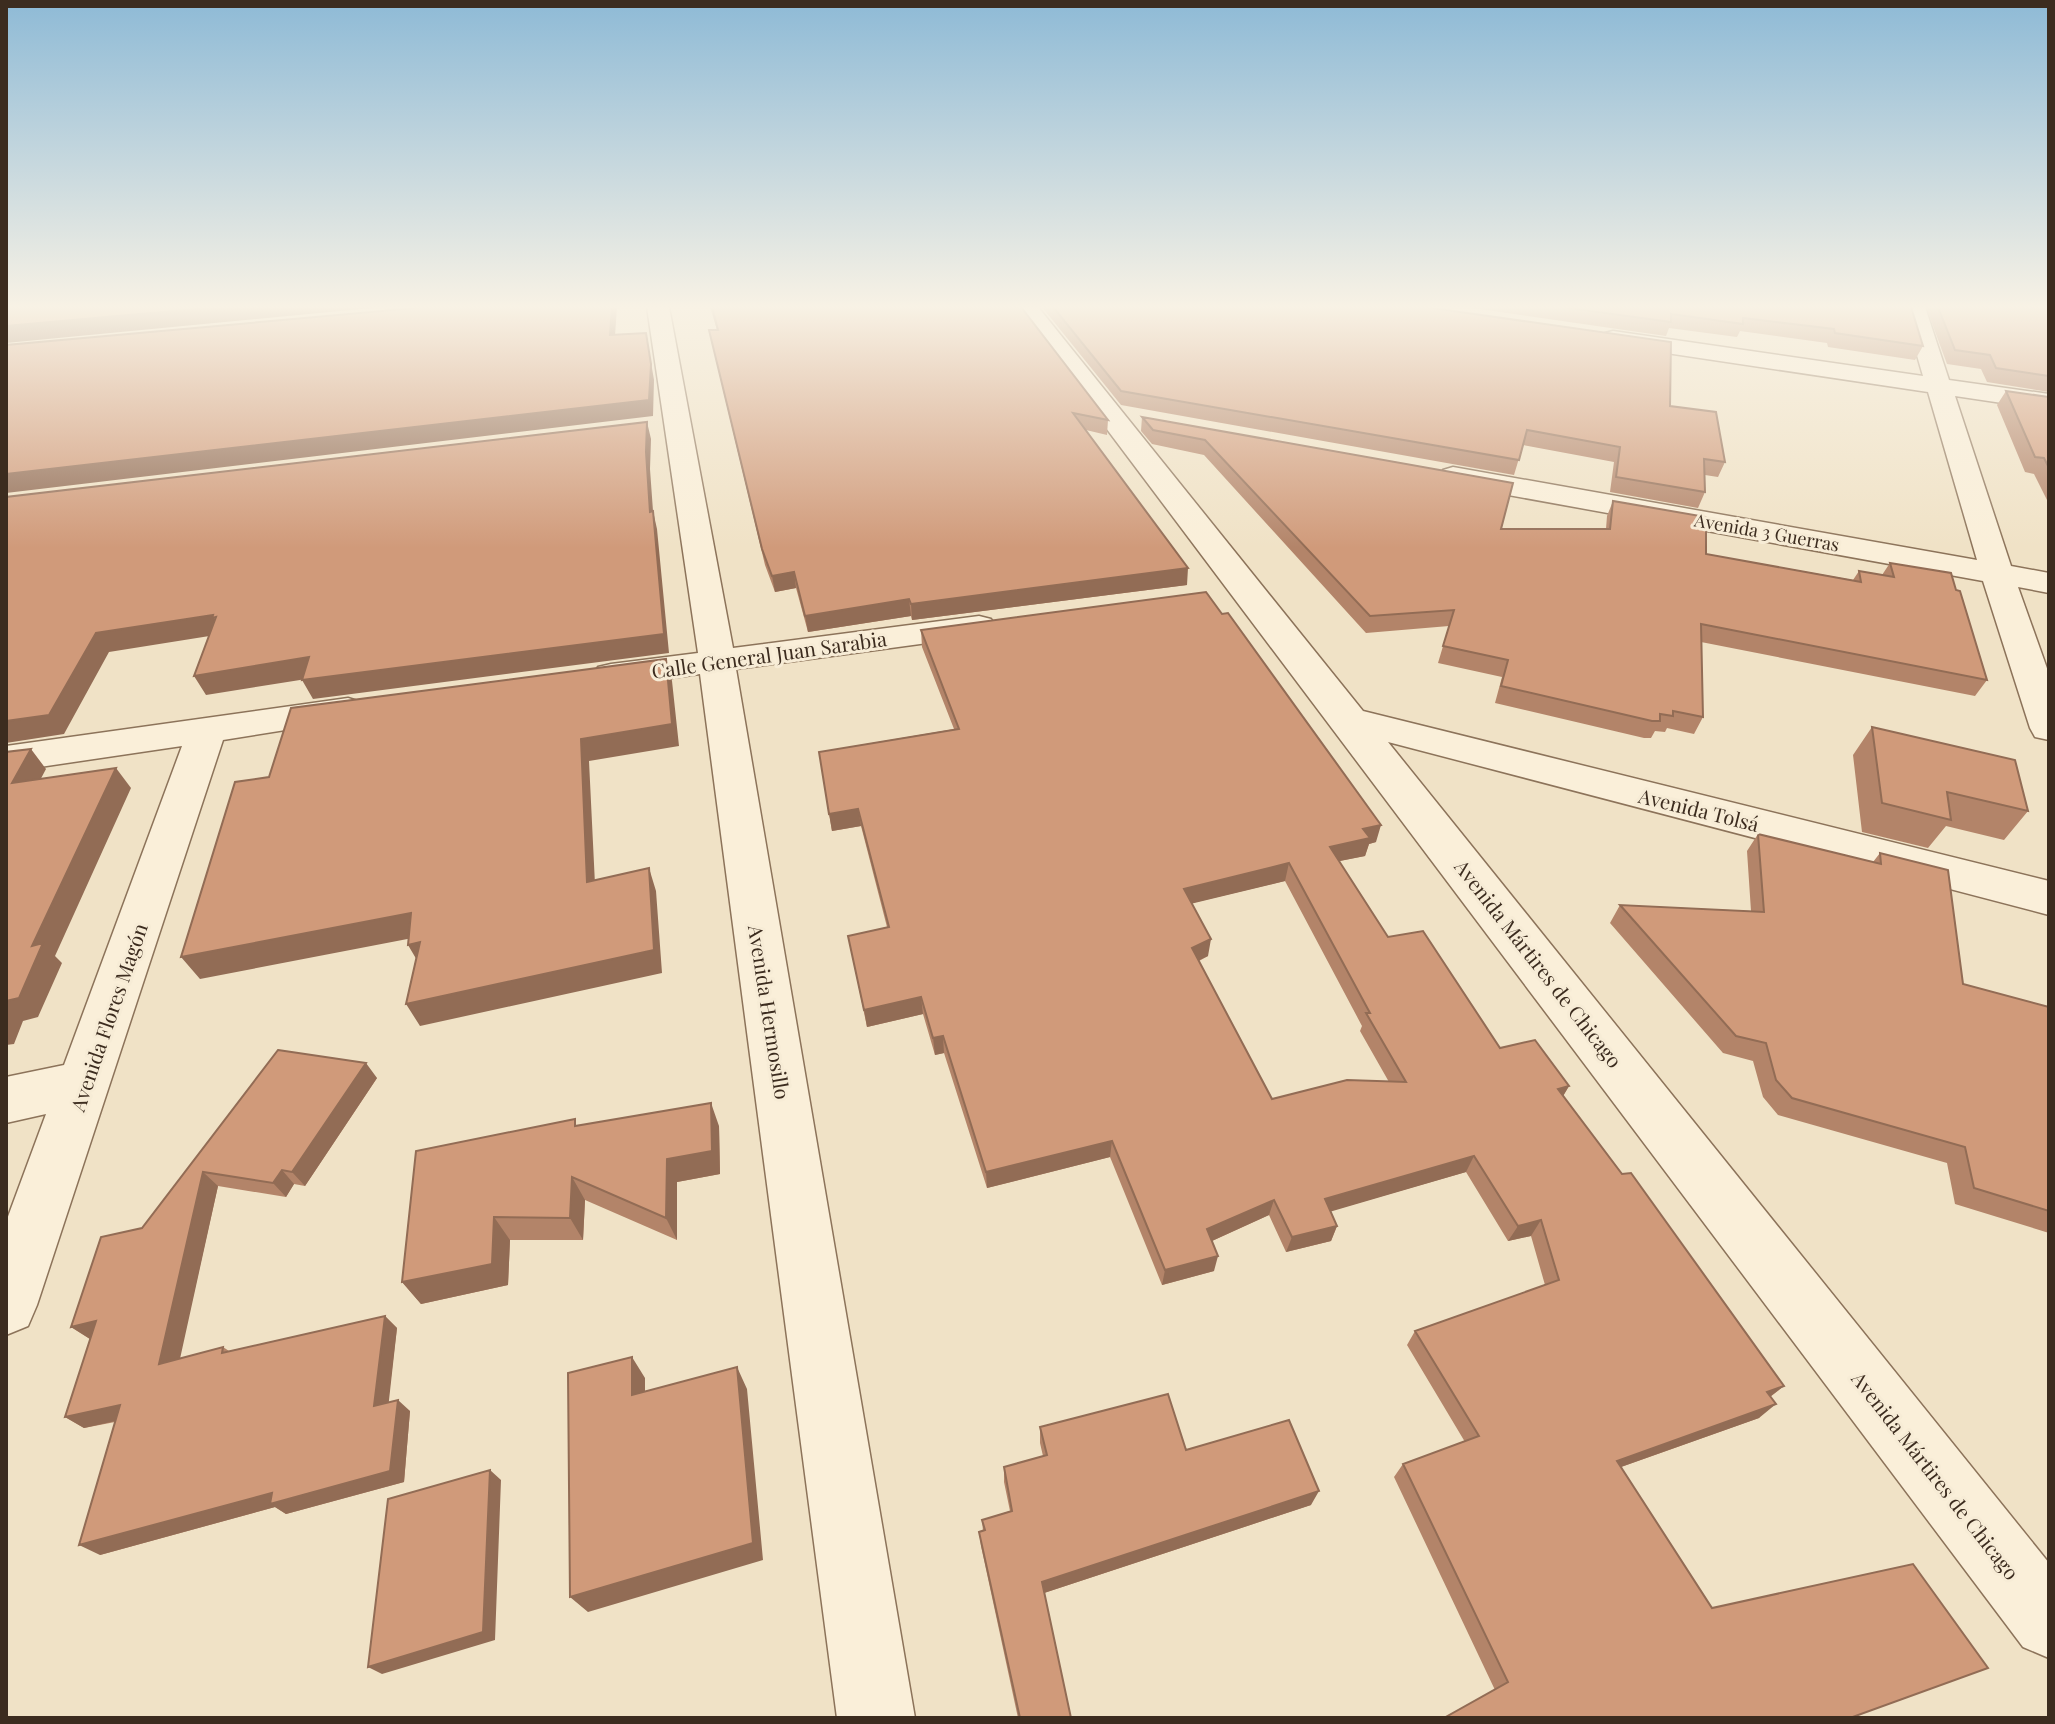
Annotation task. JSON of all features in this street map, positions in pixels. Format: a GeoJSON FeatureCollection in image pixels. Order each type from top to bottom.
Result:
{"type":"FeatureCollection","features":[{"type":"Feature","properties":{"kind":"street","name":"Avenida Hermosillo"},"geometry":{"type":"LineString","coordinates":[[670,387],[717,662],[876,1718]]}},
{"type":"Feature","properties":{"kind":"street","name":"Avenida Mártires de Chicago"},"geometry":{"type":"LineString","coordinates":[[1088,387],[1231,592],[1350,720],[2049,1621]]}},
{"type":"Feature","properties":{"kind":"street"},"geometry":{"type":"LineString","coordinates":[[1937,387],[2049,728]]}},
{"type":"Feature","properties":{"kind":"street"},"geometry":{"type":"LineString","coordinates":[[1947,387],[2049,402]]}},
{"type":"Feature","properties":{"kind":"street"},"geometry":{"type":"LineString","coordinates":[[1108,414],[1155,422]]}},
{"type":"Feature","properties":{"kind":"street"},"geometry":{"type":"LineString","coordinates":[[644,429],[675,425]]}},
{"type":"Feature","properties":{"kind":"street","name":"Avenida 3 Guerras"},"geometry":{"type":"LineString","coordinates":[[1420,470],[2049,583]]}},
{"type":"Feature","properties":{"kind":"street","name":"Calle General Juan Sarabia"},"geometry":{"type":"LineString","coordinates":[[578,680],[1013,622]]}},
{"type":"Feature","properties":{"kind":"street"},"geometry":{"type":"LineString","coordinates":[[6,759],[378,706]]}},
{"type":"Feature","properties":{"kind":"street","name":"Avenida Tolsá"},"geometry":{"type":"LineString","coordinates":[[1350,720],[2049,898]]}},
{"type":"Feature","properties":{"kind":"street","name":"Avenida Flores Magón"},"geometry":{"type":"LineString","coordinates":[[6,1305],[208,728]]}},
{"type":"Feature","properties":{"kind":"street"},"geometry":{"type":"LineString","coordinates":[[6,1100],[86,1083]]}},
{"type":"Feature","properties":{"kind":"building"},"geometry":{"type":"Polygon","coordinates":[[[6,387],[650,387],[649,400],[6,474],[6,387]]]}},
{"type":"Feature","properties":{"kind":"building"},"geometry":{"type":"Polygon","coordinates":[[[723,387],[1083,387],[1108,420],[1073,413],[1188,568],[911,604],[909,599],[805,616],[794,572],[772,576],[762,549],[723,387]]]}},
{"type":"Feature","properties":{"kind":"building"},"geometry":{"type":"Polygon","coordinates":[[[1118,387],[1670,387],[1670,406],[1716,412],[1725,462],[1704,459],[1705,492],[1616,477],[1620,447],[1527,430],[1519,460],[1121,391],[1118,387]]]}},
{"type":"Feature","properties":{"kind":"building"},"geometry":{"type":"Polygon","coordinates":[[[2006,391],[2049,397],[2049,468],[2044,458],[2035,457],[2006,391]]]}},
{"type":"Feature","properties":{"kind":"building"},"geometry":{"type":"Polygon","coordinates":[[[1142,417],[1513,483],[1501,529],[1610,529],[1613,501],[1706,517],[1706,554],[1861,582],[1859,571],[1894,577],[1890,563],[1951,573],[1956,590],[1960,591],[1987,680],[1701,624],[1703,717],[1673,711],[1673,716],[1660,714],[1660,721],[1652,721],[1501,686],[1508,660],[1443,646],[1454,610],[1370,616],[1205,440],[1153,430],[1142,417]]]}},
{"type":"Feature","properties":{"kind":"building"},"geometry":{"type":"Polygon","coordinates":[[[647,422],[650,512],[653,511],[664,634],[302,680],[309,657],[194,676],[216,617],[212,618],[213,615],[96,633],[49,715],[6,721],[6,497],[647,422]]]}},
{"type":"Feature","properties":{"kind":"building"},"geometry":{"type":"Polygon","coordinates":[[[1206,592],[1222,614],[1228,613],[1381,825],[1363,829],[1370,838],[1330,847],[1388,937],[1423,931],[1500,1048],[1535,1040],[1569,1086],[1558,1089],[1622,1174],[1631,1173],[1784,1386],[1767,1392],[1776,1404],[1617,1461],[1712,1608],[1913,1564],[1988,1668],[1850,1718],[1444,1718],[1508,1682],[1403,1464],[1479,1436],[1415,1331],[1559,1280],[1541,1220],[1518,1226],[1474,1156],[1325,1199],[1337,1226],[1292,1237],[1274,1200],[1207,1229],[1218,1256],[1165,1270],[1112,1141],[986,1172],[943,1036],[933,1038],[921,997],[864,1010],[848,936],[889,927],[858,809],[829,814],[819,752],[959,729],[921,630],[1206,592]],[[1289,863],[1184,889],[1211,939],[1192,948],[1272,1099],[1347,1080],[1406,1082],[1366,1013],[1370,1013],[1289,863]]]}},
{"type":"Feature","properties":{"kind":"building"},"geometry":{"type":"Polygon","coordinates":[[[666,659],[672,724],[581,739],[587,882],[649,868],[654,950],[406,1004],[420,942],[408,945],[411,913],[181,957],[235,782],[269,777],[291,708],[666,659]]]}},
{"type":"Feature","properties":{"kind":"building"},"geometry":{"type":"Polygon","coordinates":[[[1872,727],[2015,760],[2028,811],[1947,792],[1951,820],[1882,803],[1872,727]]]}},
{"type":"Feature","properties":{"kind":"building"},"geometry":{"type":"Polygon","coordinates":[[[31,749],[12,783],[116,768],[32,946],[43,943],[19,998],[6,1001],[6,752],[31,749]]]}},
{"type":"Feature","properties":{"kind":"building"},"geometry":{"type":"Polygon","coordinates":[[[1758,834],[1881,864],[1880,853],[1948,870],[1963,984],[2049,1007],[2049,1211],[1974,1188],[1965,1147],[1792,1098],[1776,1080],[1766,1043],[1736,1036],[1620,905],[1764,912],[1758,834]]]}},
{"type":"Feature","properties":{"kind":"building"},"geometry":{"type":"Polygon","coordinates":[[[278,1050],[366,1063],[292,1172],[282,1170],[273,1183],[203,1172],[159,1364],[223,1347],[222,1353],[385,1316],[374,1406],[398,1400],[390,1471],[270,1504],[272,1493],[79,1545],[120,1405],[65,1417],[96,1321],[71,1327],[101,1237],[142,1228],[278,1050]]]}},
{"type":"Feature","properties":{"kind":"building"},"geometry":{"type":"Polygon","coordinates":[[[711,1103],[712,1151],[667,1159],[666,1218],[572,1177],[570,1218],[494,1217],[492,1264],[402,1282],[416,1151],[575,1119],[575,1126],[711,1103]]]}},
{"type":"Feature","properties":{"kind":"building"},"geometry":{"type":"Polygon","coordinates":[[[632,1357],[632,1395],[737,1367],[753,1543],[570,1597],[568,1373],[632,1357]]]}},
{"type":"Feature","properties":{"kind":"building"},"geometry":{"type":"Polygon","coordinates":[[[1168,1394],[1186,1450],[1289,1420],[1319,1491],[1042,1582],[1071,1718],[1020,1718],[979,1532],[985,1530],[982,1520],[1012,1511],[1004,1467],[1047,1455],[1040,1427],[1168,1394]]]}},
{"type":"Feature","properties":{"kind":"building"},"geometry":{"type":"Polygon","coordinates":[[[490,1470],[483,1632],[368,1667],[388,1499],[490,1470]]]}}]}
